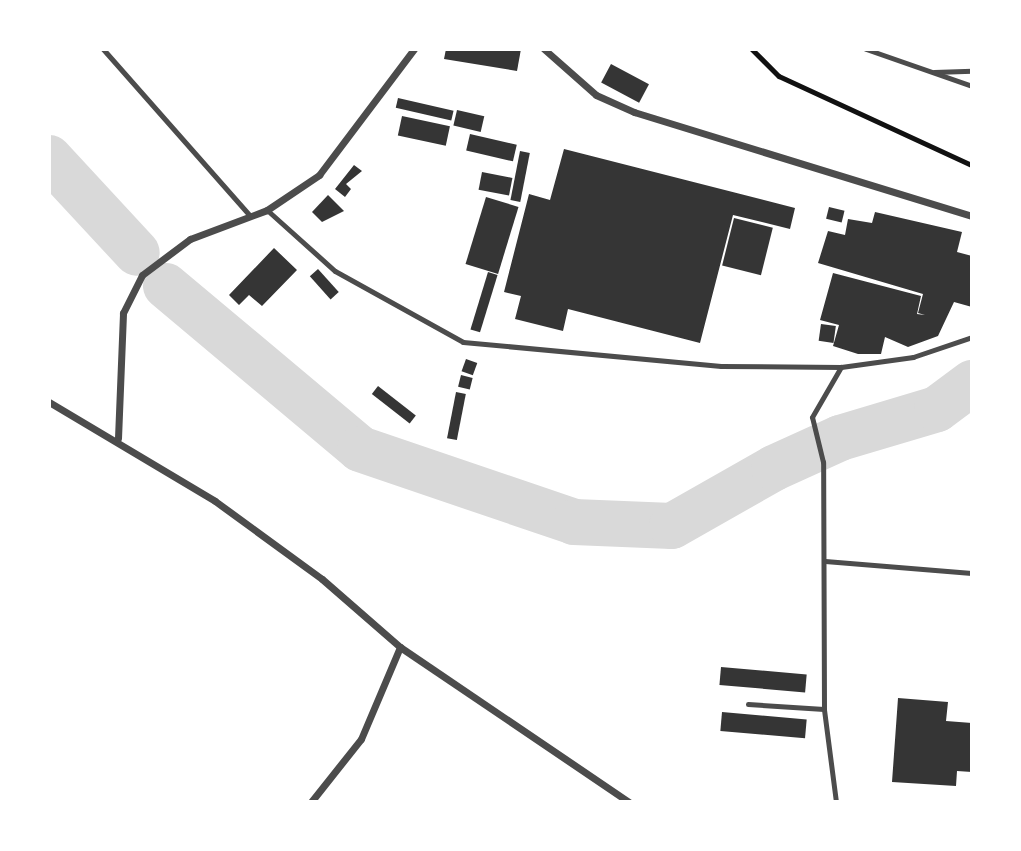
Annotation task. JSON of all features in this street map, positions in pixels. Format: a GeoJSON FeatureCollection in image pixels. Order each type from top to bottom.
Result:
{"type":"FeatureCollection","features":[{"type":"Feature","properties":{"kind":"street"},"geometry":{"type":"LineString","coordinates":[[118,438],[118,347],[131,293],[142,275],[190,239],[267,210],[319,175],[414,49]]}},
{"type":"Feature","properties":{"kind":"street"},"geometry":{"type":"LineString","coordinates":[[544,49],[596,95],[634,112],[972,216]]}},
{"type":"Feature","properties":{"kind":"street"},"geometry":{"type":"LineString","coordinates":[[49,402],[118,438],[322,579],[400,647],[629,802]]}},
{"type":"Feature","properties":{"kind":"street"},"geometry":{"type":"LineString","coordinates":[[311,802],[360,739],[400,647]]}},
{"type":"Feature","properties":{"kind":"lane"},"geometry":{"type":"LineString","coordinates":[[103,49],[250,216]]}},
{"type":"Feature","properties":{"kind":"lane"},"geometry":{"type":"LineString","coordinates":[[866,49],[972,86]]}},
{"type":"Feature","properties":{"kind":"lane"},"geometry":{"type":"LineString","coordinates":[[931,72],[972,71]]}},
{"type":"Feature","properties":{"kind":"lane"},"geometry":{"type":"LineString","coordinates":[[267,210],[335,271],[463,342],[721,366],[841,367],[913,357],[972,337]]}},
{"type":"Feature","properties":{"kind":"lane"},"geometry":{"type":"LineString","coordinates":[[836,802],[824,709],[825,561],[822,461],[812,417],[841,367]]}},
{"type":"Feature","properties":{"kind":"lane"},"geometry":{"type":"LineString","coordinates":[[825,561],[972,573]]}},
{"type":"Feature","properties":{"kind":"lane"},"geometry":{"type":"LineString","coordinates":[[748,704],[824,709]]}},
{"type":"Feature","properties":{"kind":"path"},"geometry":{"type":"LineString","coordinates":[[752,49],[779,76],[972,165]]}},
{"type":"Feature","properties":{"kind":"building"},"geometry":{"type":"Polygon","coordinates":[[[446,49],[521,49],[517,71],[444,59],[446,49]]]}},
{"type":"Feature","properties":{"kind":"building"},"geometry":{"type":"Polygon","coordinates":[[[611,64],[649,84],[639,103],[601,83],[611,64]]]}},
{"type":"Feature","properties":{"kind":"building"},"geometry":{"type":"Polygon","coordinates":[[[398,98],[454,111],[451,121],[396,108],[398,98]]]}},
{"type":"Feature","properties":{"kind":"building"},"geometry":{"type":"Polygon","coordinates":[[[457,110],[484,116],[481,132],[453,126],[457,110]]]}},
{"type":"Feature","properties":{"kind":"building"},"geometry":{"type":"Polygon","coordinates":[[[402,116],[450,126],[446,146],[398,136],[402,116]]]}},
{"type":"Feature","properties":{"kind":"building"},"geometry":{"type":"Polygon","coordinates":[[[470,134],[517,145],[513,161],[466,151],[470,134]]]}},
{"type":"Feature","properties":{"kind":"building"},"geometry":{"type":"Polygon","coordinates":[[[564,149],[795,208],[790,229],[733,215],[700,343],[568,309],[563,331],[515,319],[521,296],[504,292],[529,194],[550,200],[564,149]]]}},
{"type":"Feature","properties":{"kind":"building"},"geometry":{"type":"Polygon","coordinates":[[[520,151],[530,153],[520,202],[510,200],[520,151]]]}},
{"type":"Feature","properties":{"kind":"building"},"geometry":{"type":"Polygon","coordinates":[[[354,165],[362,171],[346,184],[351,189],[345,197],[335,189],[354,165]]]}},
{"type":"Feature","properties":{"kind":"building"},"geometry":{"type":"Polygon","coordinates":[[[482,172],[512,178],[509,196],[479,190],[482,172]]]}},
{"type":"Feature","properties":{"kind":"building"},"geometry":{"type":"Polygon","coordinates":[[[328,195],[344,211],[322,222],[312,212],[328,195]]]}},
{"type":"Feature","properties":{"kind":"building"},"geometry":{"type":"Polygon","coordinates":[[[486,197],[519,207],[498,274],[466,264],[486,197]]]}},
{"type":"Feature","properties":{"kind":"building"},"geometry":{"type":"Polygon","coordinates":[[[829,207],[845,211],[842,223],[826,219],[829,207]]]}},
{"type":"Feature","properties":{"kind":"building"},"geometry":{"type":"Polygon","coordinates":[[[875,212],[962,232],[957,252],[972,256],[972,307],[954,302],[938,336],[908,347],[885,337],[881,354],[858,354],[833,346],[839,325],[820,320],[833,273],[921,296],[917,314],[925,315],[918,313],[923,294],[818,263],[828,231],[845,235],[848,219],[872,223],[875,212]]]}},
{"type":"Feature","properties":{"kind":"building"},"geometry":{"type":"Polygon","coordinates":[[[734,218],[773,228],[761,275],[722,266],[734,218]]]}},
{"type":"Feature","properties":{"kind":"building"},"geometry":{"type":"Polygon","coordinates":[[[274,248],[297,270],[262,306],[249,295],[239,305],[229,295],[274,248]]]}},
{"type":"Feature","properties":{"kind":"building"},"geometry":{"type":"Polygon","coordinates":[[[318,269],[339,292],[331,299],[310,276],[318,269]]]}},
{"type":"Feature","properties":{"kind":"building"},"geometry":{"type":"Polygon","coordinates":[[[488,272],[498,275],[480,332],[470,329],[488,272]]]}},
{"type":"Feature","properties":{"kind":"building"},"geometry":{"type":"Polygon","coordinates":[[[821,324],[836,326],[833,343],[819,341],[821,324]]]}},
{"type":"Feature","properties":{"kind":"building"},"geometry":{"type":"Polygon","coordinates":[[[466,359],[477,363],[473,375],[462,371],[466,359]]]}},
{"type":"Feature","properties":{"kind":"building"},"geometry":{"type":"Polygon","coordinates":[[[461,375],[473,378],[470,390],[458,387],[461,375]]]}},
{"type":"Feature","properties":{"kind":"building"},"geometry":{"type":"Polygon","coordinates":[[[378,386],[416,416],[410,423],[372,394],[378,386]]]}},
{"type":"Feature","properties":{"kind":"building"},"geometry":{"type":"Polygon","coordinates":[[[456,392],[466,394],[457,440],[447,438],[456,392]]]}},
{"type":"Feature","properties":{"kind":"building"},"geometry":{"type":"Polygon","coordinates":[[[721,667],[807,674],[805,692],[719,685],[721,667]]]}},
{"type":"Feature","properties":{"kind":"building"},"geometry":{"type":"Polygon","coordinates":[[[898,698],[948,702],[946,721],[972,723],[972,772],[957,771],[956,786],[892,782],[898,698]]]}},
{"type":"Feature","properties":{"kind":"building"},"geometry":{"type":"Polygon","coordinates":[[[722,712],[807,719],[805,738],[720,731],[722,712]]]}},
{"type":"Feature","properties":{"kind":"waterway"},"geometry":{"type":"LineString","coordinates":[[49,158],[137,253]]}},
{"type":"Feature","properties":{"kind":"waterway"},"geometry":{"type":"LineString","coordinates":[[166,286],[360,449],[574,522],[672,526],[774,468],[840,438],[937,409],[972,383]]}}]}
